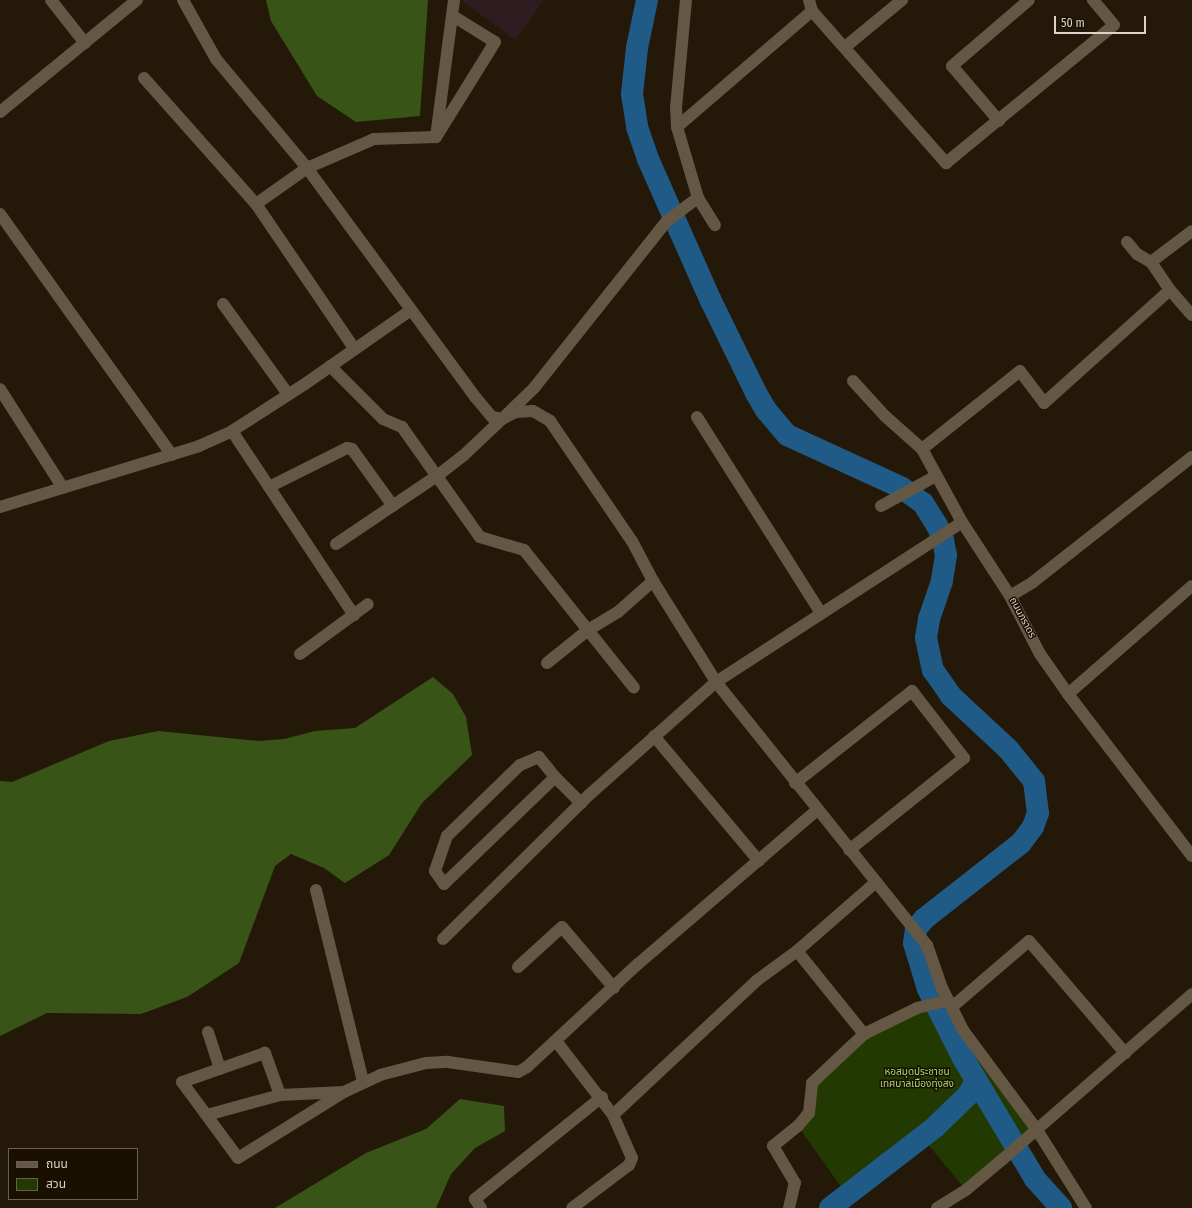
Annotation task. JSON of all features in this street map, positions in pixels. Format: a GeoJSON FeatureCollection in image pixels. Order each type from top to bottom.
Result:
{"type":"FeatureCollection","features":[{"type":"Feature","properties":{"kind":"street"},"geometry":{"type":"LineString","coordinates":[[51,0],[85,43]]}},
{"type":"Feature","properties":{"kind":"street"},"geometry":{"type":"LineString","coordinates":[[0,112],[138,0]]}},
{"type":"Feature","properties":{"kind":"street"},"geometry":{"type":"LineString","coordinates":[[183,0],[216,59],[308,168],[476,398],[492,416],[502,420]]}},
{"type":"Feature","properties":{"kind":"street"},"geometry":{"type":"LineString","coordinates":[[436,137],[454,0]]}},
{"type":"Feature","properties":{"kind":"street"},"geometry":{"type":"LineString","coordinates":[[686,0],[676,107],[678,127],[698,198],[715,225]]}},
{"type":"Feature","properties":{"kind":"street"},"geometry":{"type":"LineString","coordinates":[[845,47],[902,0]]}},
{"type":"Feature","properties":{"kind":"street"},"geometry":{"type":"LineString","coordinates":[[999,121],[952,66],[1029,0]]}},
{"type":"Feature","properties":{"kind":"street"},"geometry":{"type":"LineString","coordinates":[[678,127],[811,6],[946,163],[1114,25],[1093,0]]}},
{"type":"Feature","properties":{"kind":"street"},"geometry":{"type":"LineString","coordinates":[[436,137],[495,42],[453,16]]}},
{"type":"Feature","properties":{"kind":"street"},"geometry":{"type":"LineString","coordinates":[[144,78],[256,204],[354,348]]}},
{"type":"Feature","properties":{"kind":"street"},"geometry":{"type":"LineString","coordinates":[[256,204],[308,168],[374,139],[436,137]]}},
{"type":"Feature","properties":{"kind":"street"},"geometry":{"type":"LineString","coordinates":[[336,544],[437,476],[463,456],[502,420],[534,388],[667,221],[685,206],[698,198]]}},
{"type":"Feature","properties":{"kind":"street"},"geometry":{"type":"LineString","coordinates":[[0,214],[172,455]]}},
{"type":"Feature","properties":{"kind":"street"},"geometry":{"type":"LineString","coordinates":[[1151,262],[1192,231]]}},
{"type":"Feature","properties":{"kind":"street"},"geometry":{"type":"LineString","coordinates":[[1127,242],[1137,254],[1151,262],[1170,290],[1192,315]]}},
{"type":"Feature","properties":{"kind":"street"},"geometry":{"type":"LineString","coordinates":[[922,449],[1020,371],[1044,403],[1170,290]]}},
{"type":"Feature","properties":{"kind":"street"},"geometry":{"type":"LineString","coordinates":[[223,304],[288,394]]}},
{"type":"Feature","properties":{"kind":"street"},"geometry":{"type":"LineString","coordinates":[[0,507],[172,455],[199,446],[232,431],[411,310]]}},
{"type":"Feature","properties":{"kind":"street"},"geometry":{"type":"LineString","coordinates":[[330,366],[383,419],[402,427],[480,537],[524,550],[634,688]]}},
{"type":"Feature","properties":{"kind":"street","name":"ถนนภราดร"},"geometry":{"type":"LineString","coordinates":[[853,382],[886,416],[922,449],[962,522],[1010,596],[1040,654],[1068,694],[1192,856]]}},
{"type":"Feature","properties":{"kind":"street"},"geometry":{"type":"LineString","coordinates":[[0,389],[63,488]]}},
{"type":"Feature","properties":{"kind":"street"},"geometry":{"type":"LineString","coordinates":[[502,420],[516,412],[533,411],[550,420],[632,541],[653,581],[716,682],[795,783],[927,945],[950,1004],[963,1030],[1037,1130],[1081,1206]]}},
{"type":"Feature","properties":{"kind":"street"},"geometry":{"type":"LineString","coordinates":[[697,417],[821,613]]}},
{"type":"Feature","properties":{"kind":"street"},"geometry":{"type":"LineString","coordinates":[[232,431],[354,615]]}},
{"type":"Feature","properties":{"kind":"street"},"geometry":{"type":"LineString","coordinates":[[269,487],[347,448],[352,449],[393,506]]}},
{"type":"Feature","properties":{"kind":"street"},"geometry":{"type":"LineString","coordinates":[[1010,596],[1033,582],[1192,457]]}},
{"type":"Feature","properties":{"kind":"street"},"geometry":{"type":"LineString","coordinates":[[881,506],[936,476]]}},
{"type":"Feature","properties":{"kind":"street"},"geometry":{"type":"LineString","coordinates":[[442,939],[581,803],[716,682],[962,522]]}},
{"type":"Feature","properties":{"kind":"street"},"geometry":{"type":"LineString","coordinates":[[547,663],[588,630],[618,612],[653,581]]}},
{"type":"Feature","properties":{"kind":"street"},"geometry":{"type":"LineString","coordinates":[[1068,694],[1192,586]]}},
{"type":"Feature","properties":{"kind":"street"},"geometry":{"type":"LineString","coordinates":[[300,654],[368,604]]}},
{"type":"Feature","properties":{"kind":"street"},"geometry":{"type":"LineString","coordinates":[[795,783],[912,691],[964,758],[849,850]]}},
{"type":"Feature","properties":{"kind":"street"},"geometry":{"type":"LineString","coordinates":[[654,736],[758,861]]}},
{"type":"Feature","properties":{"kind":"street"},"geometry":{"type":"LineString","coordinates":[[555,777],[444,884],[435,871],[447,836],[520,765],[539,757],[555,777],[581,803]]}},
{"type":"Feature","properties":{"kind":"street"},"geometry":{"type":"LineString","coordinates":[[280,1095],[265,1053],[182,1082],[238,1158],[344,1092],[363,1082],[397,1070],[448,1062],[518,1072],[556,1041],[614,988],[817,810]]}},
{"type":"Feature","properties":{"kind":"street"},"geometry":{"type":"LineString","coordinates":[[613,1115],[756,981],[797,950],[876,882]]}},
{"type":"Feature","properties":{"kind":"street"},"geometry":{"type":"LineString","coordinates":[[316,890],[363,1082]]}},
{"type":"Feature","properties":{"kind":"street"},"geometry":{"type":"LineString","coordinates":[[518,967],[562,927],[614,988]]}},
{"type":"Feature","properties":{"kind":"street"},"geometry":{"type":"LineString","coordinates":[[789,1208],[795,1183],[773,1146],[798,1126],[809,1113],[812,1082],[864,1034],[917,1008],[934,1004],[950,1004],[1029,941],[1125,1053]]}},
{"type":"Feature","properties":{"kind":"street"},"geometry":{"type":"LineString","coordinates":[[797,950],[864,1034]]}},
{"type":"Feature","properties":{"kind":"street"},"geometry":{"type":"LineString","coordinates":[[937,1208],[966,1190],[1003,1159],[1192,994]]}},
{"type":"Feature","properties":{"kind":"street"},"geometry":{"type":"LineString","coordinates":[[208,1032],[220,1069]]}},
{"type":"Feature","properties":{"kind":"street"},"geometry":{"type":"LineString","coordinates":[[556,1041],[602,1097],[629,1147],[632,1158],[630,1165],[572,1208]]}},
{"type":"Feature","properties":{"kind":"street"},"geometry":{"type":"LineString","coordinates":[[207,1115],[280,1095],[344,1092]]}},
{"type":"Feature","properties":{"kind":"street"},"geometry":{"type":"LineString","coordinates":[[481,1208],[475,1199],[602,1097]]}},
{"type":"Feature","properties":{"kind":"shaded area"},"geometry":{"type":"Polygon","coordinates":[[[461,0],[544,0],[515,40],[461,0]]]}},
{"type":"Feature","properties":{"kind":"green space"},"geometry":{"type":"Polygon","coordinates":[[[266,0],[428,0],[420,116],[356,122],[317,96],[271,21],[266,0]]]}},
{"type":"Feature","properties":{"kind":"green space"},"geometry":{"type":"Polygon","coordinates":[[[433,677],[453,694],[466,717],[472,755],[422,803],[389,855],[345,883],[324,868],[291,854],[275,866],[239,963],[187,997],[141,1014],[47,1013],[0,1036],[0,781],[12,782],[109,741],[158,731],[259,741],[284,739],[315,731],[355,728],[433,677]]]}},
{"type":"Feature","properties":{"kind":"green space","name":"หอสมุดประชาชน เทศบาลเมืองทุ่งสง"},"geometry":{"type":"Polygon","coordinates":[[[948,1000],[1037,1130],[966,1190],[926,1142],[849,1198],[798,1126],[809,1113],[812,1083],[864,1034],[948,1000]]]}},
{"type":"Feature","properties":{"kind":"green space"},"geometry":{"type":"Polygon","coordinates":[[[460,1099],[504,1106],[505,1131],[475,1148],[451,1174],[436,1208],[275,1208],[366,1153],[426,1129],[460,1099]]]}},
{"type":"Feature","properties":{"kind":"waterway"},"geometry":{"type":"LineString","coordinates":[[647,0],[637,48],[632,94],[637,127],[648,159],[711,301],[756,393],[766,410],[787,435],[902,488],[923,503],[937,525],[943,540],[946,555],[942,581],[929,619],[926,638],[933,670],[951,696],[1008,749],[1034,781],[1038,813],[1033,827],[1021,843],[924,919],[916,929],[914,943],[928,989],[963,1058],[1035,1179],[1061,1208]]}},
{"type":"Feature","properties":{"kind":"waterway"},"geometry":{"type":"LineString","coordinates":[[830,1208],[935,1127],[968,1095],[976,1081]]}}]}
